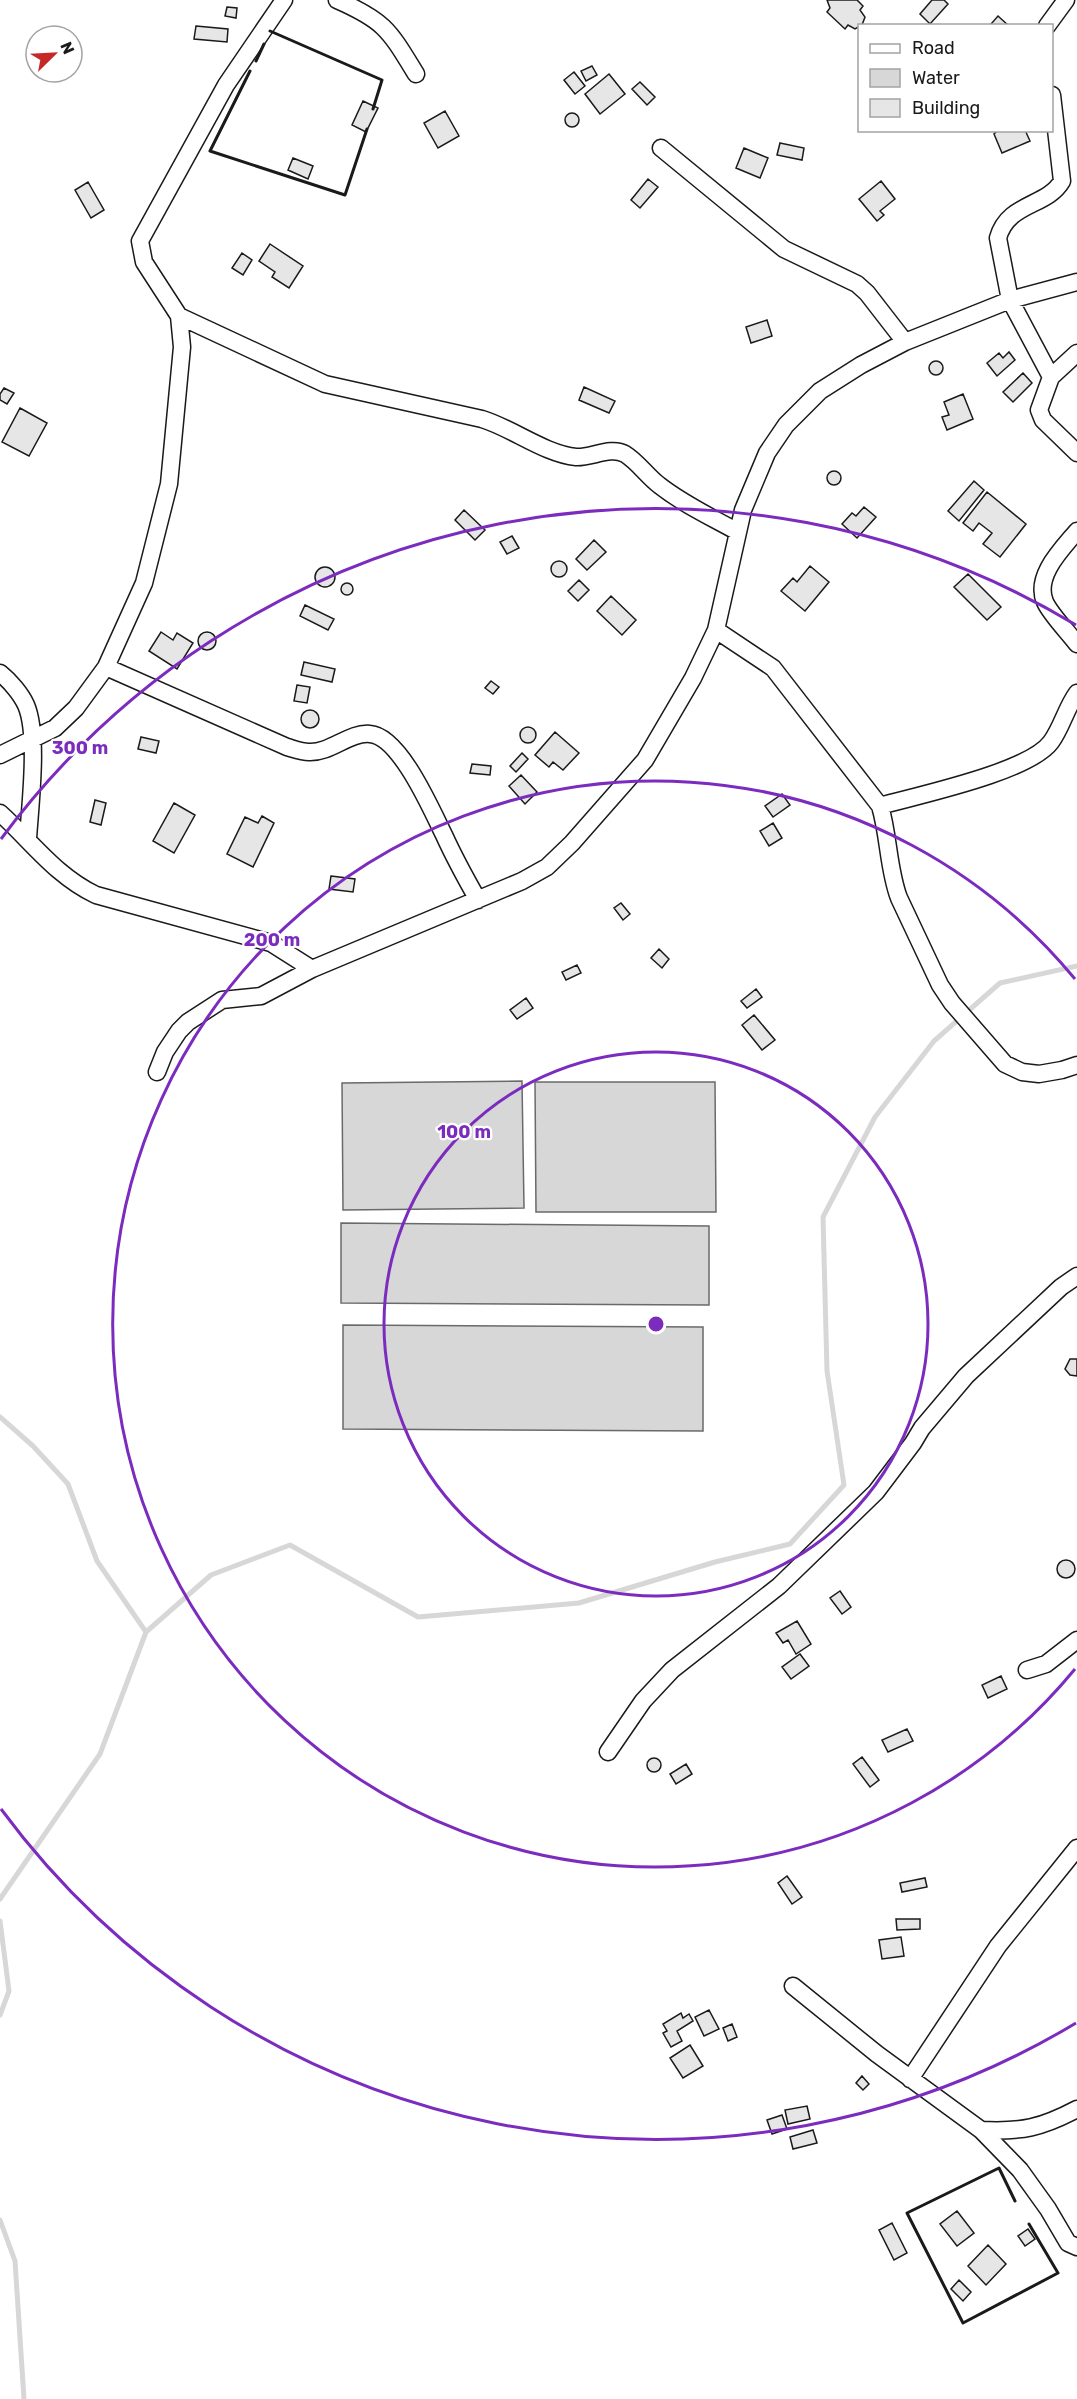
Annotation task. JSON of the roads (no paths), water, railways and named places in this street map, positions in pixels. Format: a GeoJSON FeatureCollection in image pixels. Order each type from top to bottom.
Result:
{"type":"FeatureCollection","features":[{"type":"Feature","properties":{"kind":"street"},"geometry":{"type":"LineString","coordinates":[[0,754],[32,741],[55,728],[76,708],[106,667],[144,583],[169,484],[182,347],[179,316],[144,262],[140,241],[226,85],[284,0]]}},
{"type":"Feature","properties":{"kind":"street"},"geometry":{"type":"LineString","coordinates":[[337,0],[366,13],[381,24],[393,37],[416,74]]}},
{"type":"Feature","properties":{"kind":"street"},"geometry":{"type":"LineString","coordinates":[[1048,24],[1066,0]]}},
{"type":"Feature","properties":{"kind":"street"},"geometry":{"type":"LineString","coordinates":[[1051,377],[1011,300],[998,238],[1001,228],[1011,216],[1056,189],[1062,181],[1053,103]]}},
{"type":"Feature","properties":{"kind":"street"},"geometry":{"type":"LineString","coordinates":[[661,148],[784,249],[857,284],[867,293],[905,342]]}},
{"type":"Feature","properties":{"kind":"street"},"geometry":{"type":"LineString","coordinates":[[157,1072],[165,1052],[179,1031],[222,1000],[261,996],[312,969],[522,881],[547,867],[572,843],[645,760],[693,678],[716,630],[743,510],[767,453],[786,425],[820,391],[861,365],[905,342],[1011,300],[1077,282]]}},
{"type":"Feature","properties":{"kind":"street"},"geometry":{"type":"LineString","coordinates":[[179,316],[325,384],[482,419],[577,457],[619,452],[626,454],[657,484],[687,505],[738,532]]}},
{"type":"Feature","properties":{"kind":"street"},"geometry":{"type":"LineString","coordinates":[[1077,353],[1051,377],[1040,405],[1040,414],[1077,453]]}},
{"type":"Feature","properties":{"kind":"street"},"geometry":{"type":"LineString","coordinates":[[1077,531],[1060,550],[1044,578],[1043,590],[1045,602],[1077,644]]}},
{"type":"Feature","properties":{"kind":"street"},"geometry":{"type":"LineString","coordinates":[[716,630],[773,668],[880,806],[886,826],[894,885],[940,985],[972,1028],[1012,1069],[1039,1074],[1062,1071],[1077,1065]]}},
{"type":"Feature","properties":{"kind":"street"},"geometry":{"type":"LineString","coordinates":[[106,667],[287,747],[310,752],[334,747],[354,737],[370,734],[380,737],[396,750],[428,800],[478,900]]}},
{"type":"Feature","properties":{"kind":"street"},"geometry":{"type":"LineString","coordinates":[[0,673],[8,680],[26,706],[32,741],[28,839]]}},
{"type":"Feature","properties":{"kind":"street"},"geometry":{"type":"LineString","coordinates":[[880,806],[1023,764],[1051,743],[1070,702],[1077,693]]}},
{"type":"Feature","properties":{"kind":"street"},"geometry":{"type":"LineString","coordinates":[[0,813],[60,874],[96,895],[271,943],[312,969]]}},
{"type":"Feature","properties":{"kind":"street"},"geometry":{"type":"LineString","coordinates":[[608,1752],[643,1701],[672,1670],[779,1586],[876,1492],[922,1428],[966,1376],[1060,1287],[1077,1276]]}},
{"type":"Feature","properties":{"kind":"street"},"geometry":{"type":"LineString","coordinates":[[1027,1670],[1046,1664],[1077,1640]]}},
{"type":"Feature","properties":{"kind":"street"},"geometry":{"type":"LineString","coordinates":[[910,2079],[998,1946],[1077,1848]]}},
{"type":"Feature","properties":{"kind":"street"},"geometry":{"type":"LineString","coordinates":[[794,1986],[910,2079],[981,2130],[1020,2170],[1068,2242],[1077,2247]]}},
{"type":"Feature","properties":{"kind":"street"},"geometry":{"type":"LineString","coordinates":[[981,2130],[1008,2131],[1035,2128],[1077,2109]]}},
{"type":"Feature","properties":{"kind":"water"},"geometry":{"type":"Polygon","coordinates":[[[522,1081],[524,1208],[343,1210],[342,1083],[522,1081]]]}},
{"type":"Feature","properties":{"kind":"water"},"geometry":{"type":"Polygon","coordinates":[[[535,1082],[715,1082],[716,1212],[536,1212],[535,1082]]]}},
{"type":"Feature","properties":{"kind":"water"},"geometry":{"type":"Polygon","coordinates":[[[341,1223],[709,1226],[709,1305],[341,1303],[341,1223]]]}},
{"type":"Feature","properties":{"kind":"water"},"geometry":{"type":"Polygon","coordinates":[[[343,1325],[703,1327],[703,1431],[343,1429],[343,1325]]]}},
{"type":"Feature","properties":{"kind":"waterway"},"geometry":{"type":"LineString","coordinates":[[0,1899],[100,1754],[146,1632],[211,1575],[290,1545],[418,1617],[579,1603],[715,1562],[790,1544],[844,1485],[827,1371],[823,1217],[875,1117],[934,1041],[1000,983],[1077,966]]}},
{"type":"Feature","properties":{"kind":"waterway"},"geometry":{"type":"LineString","coordinates":[[0,1417],[33,1446],[68,1484],[97,1561],[146,1632]]}},
{"type":"Feature","properties":{"kind":"waterway"},"geometry":{"type":"LineString","coordinates":[[0,1921],[9,1991],[0,2015]]}},
{"type":"Feature","properties":{"kind":"waterway"},"geometry":{"type":"LineString","coordinates":[[0,2220],[15,2261],[24,2399]]}}]}
